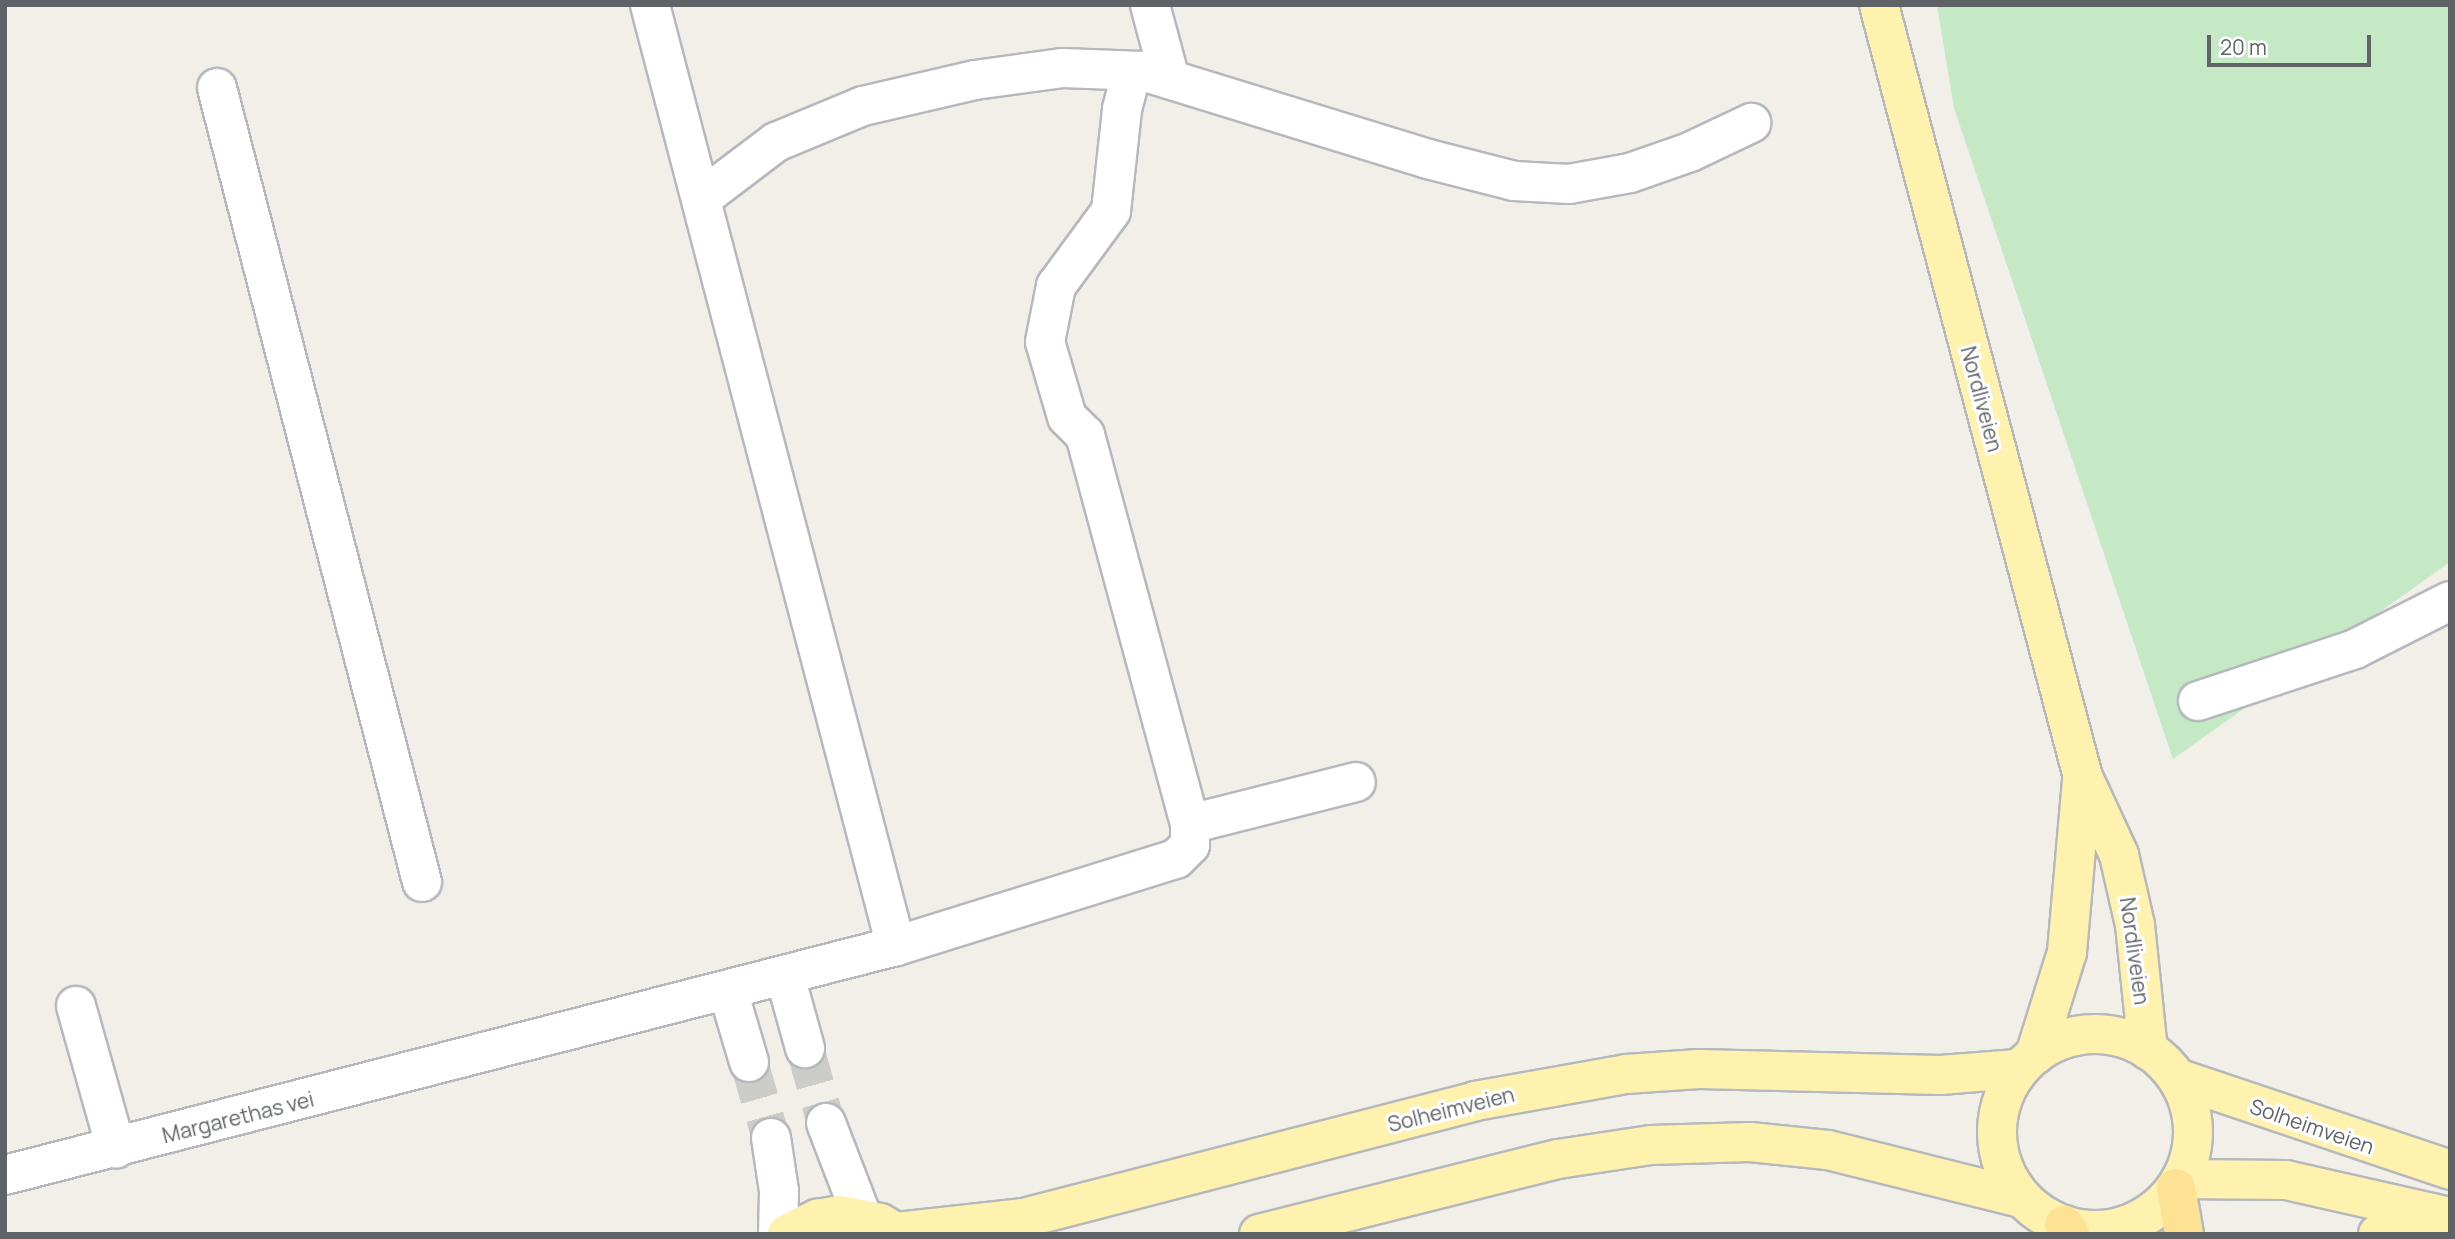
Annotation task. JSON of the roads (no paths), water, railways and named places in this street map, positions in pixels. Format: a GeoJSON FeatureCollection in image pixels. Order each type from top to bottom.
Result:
{"type":"FeatureCollection","features":[{"type":"Feature","properties":{"kind":"highway"},"geometry":{"type":"LineString","coordinates":[[2179,1183],[2184,1234]]}},
{"type":"Feature","properties":{"kind":"main road","name":"Nordliveien"},"geometry":{"type":"LineString","coordinates":[[1878,11],[2082,777],[2119,855],[2135,925],[2148,1050]]}},
{"type":"Feature","properties":{"kind":"main road","name":"Nordliveien"},"geometry":{"type":"LineString","coordinates":[[2021,1198],[1999,1149],[1997,1120],[2026,1062],[2067,952],[2082,777]]}},
{"type":"Feature","properties":{"kind":"main road"},"geometry":{"type":"LineString","coordinates":[[1259,1234],[1545,1161],[1651,1145],[1750,1142],[1828,1150],[2021,1198],[2067,1229],[2095,1230],[2126,1225],[2154,1210],[2179,1183],[2189,1159],[2192,1117],[2176,1078],[2148,1050],[2103,1035],[2056,1043],[2026,1062]]}},
{"type":"Feature","properties":{"kind":"main road","name":"Solheimveien"},"geometry":{"type":"LineString","coordinates":[[898,1233],[1024,1218],[1475,1101],[1626,1074],[1699,1069],[1940,1075],[2026,1062]]}},
{"type":"Feature","properties":{"kind":"main road","name":"Solheimveien"},"geometry":{"type":"LineString","coordinates":[[2176,1078],[2450,1170]]}},
{"type":"Feature","properties":{"kind":"main road"},"geometry":{"type":"LineString","coordinates":[[2179,1183],[2286,1180],[2441,1215]]}},
{"type":"Feature","properties":{"kind":"main road"},"geometry":{"type":"LineString","coordinates":[[2378,1234],[2441,1215]]}},
{"type":"Feature","properties":{"kind":"main road"},"geometry":{"type":"LineString","coordinates":[[787,1234],[817,1219],[862,1217],[898,1233]]}},
{"type":"Feature","properties":{"kind":"street"},"geometry":{"type":"LineString","coordinates":[[650,5],[896,946]]}},
{"type":"Feature","properties":{"kind":"street"},"geometry":{"type":"LineString","coordinates":[[1150,5],[1170,79]]}},
{"type":"Feature","properties":{"kind":"street"},"geometry":{"type":"LineString","coordinates":[[702,198],[776,142],[863,106],[975,80],[1063,68],[1132,71],[1170,79],[1428,159],[1514,181],[1569,184],[1630,173],[1690,152],[1751,123]]}},
{"type":"Feature","properties":{"kind":"street"},"geometry":{"type":"LineString","coordinates":[[1132,71],[1122,109],[1111,211],[1056,286],[1045,342],[1067,417],[1085,435],[1191,824],[1356,782]]}},
{"type":"Feature","properties":{"kind":"street"},"geometry":{"type":"LineString","coordinates":[[217,88],[422,882]]}},
{"type":"Feature","properties":{"kind":"street"},"geometry":{"type":"LineString","coordinates":[[2198,702],[2355,649],[2450,601]]}},
{"type":"Feature","properties":{"kind":"street","name":"Margarethas vei"},"geometry":{"type":"LineString","coordinates":[[5,1175],[470,1058],[896,946],[1176,859],[1190,845],[1191,824]]}},
{"type":"Feature","properties":{"kind":"street"},"geometry":{"type":"LineString","coordinates":[[785,976],[805,1048]]}},
{"type":"Feature","properties":{"kind":"street"},"geometry":{"type":"LineString","coordinates":[[729,991],[749,1062]]}},
{"type":"Feature","properties":{"kind":"street"},"geometry":{"type":"LineString","coordinates":[[76,1006],[116,1148]]}},
{"type":"Feature","properties":{"kind":"street"},"geometry":{"type":"LineString","coordinates":[[826,1123],[862,1217]]}},
{"type":"Feature","properties":{"kind":"street"},"geometry":{"type":"LineString","coordinates":[[771,1138],[779,1191],[778,1234]]}},
{"type":"Feature","properties":{"kind":"tunnel"},"geometry":{"type":"LineString","coordinates":[[805,1048],[826,1123]]}},
{"type":"Feature","properties":{"kind":"tunnel"},"geometry":{"type":"LineString","coordinates":[[749,1062],[771,1138]]}}]}
